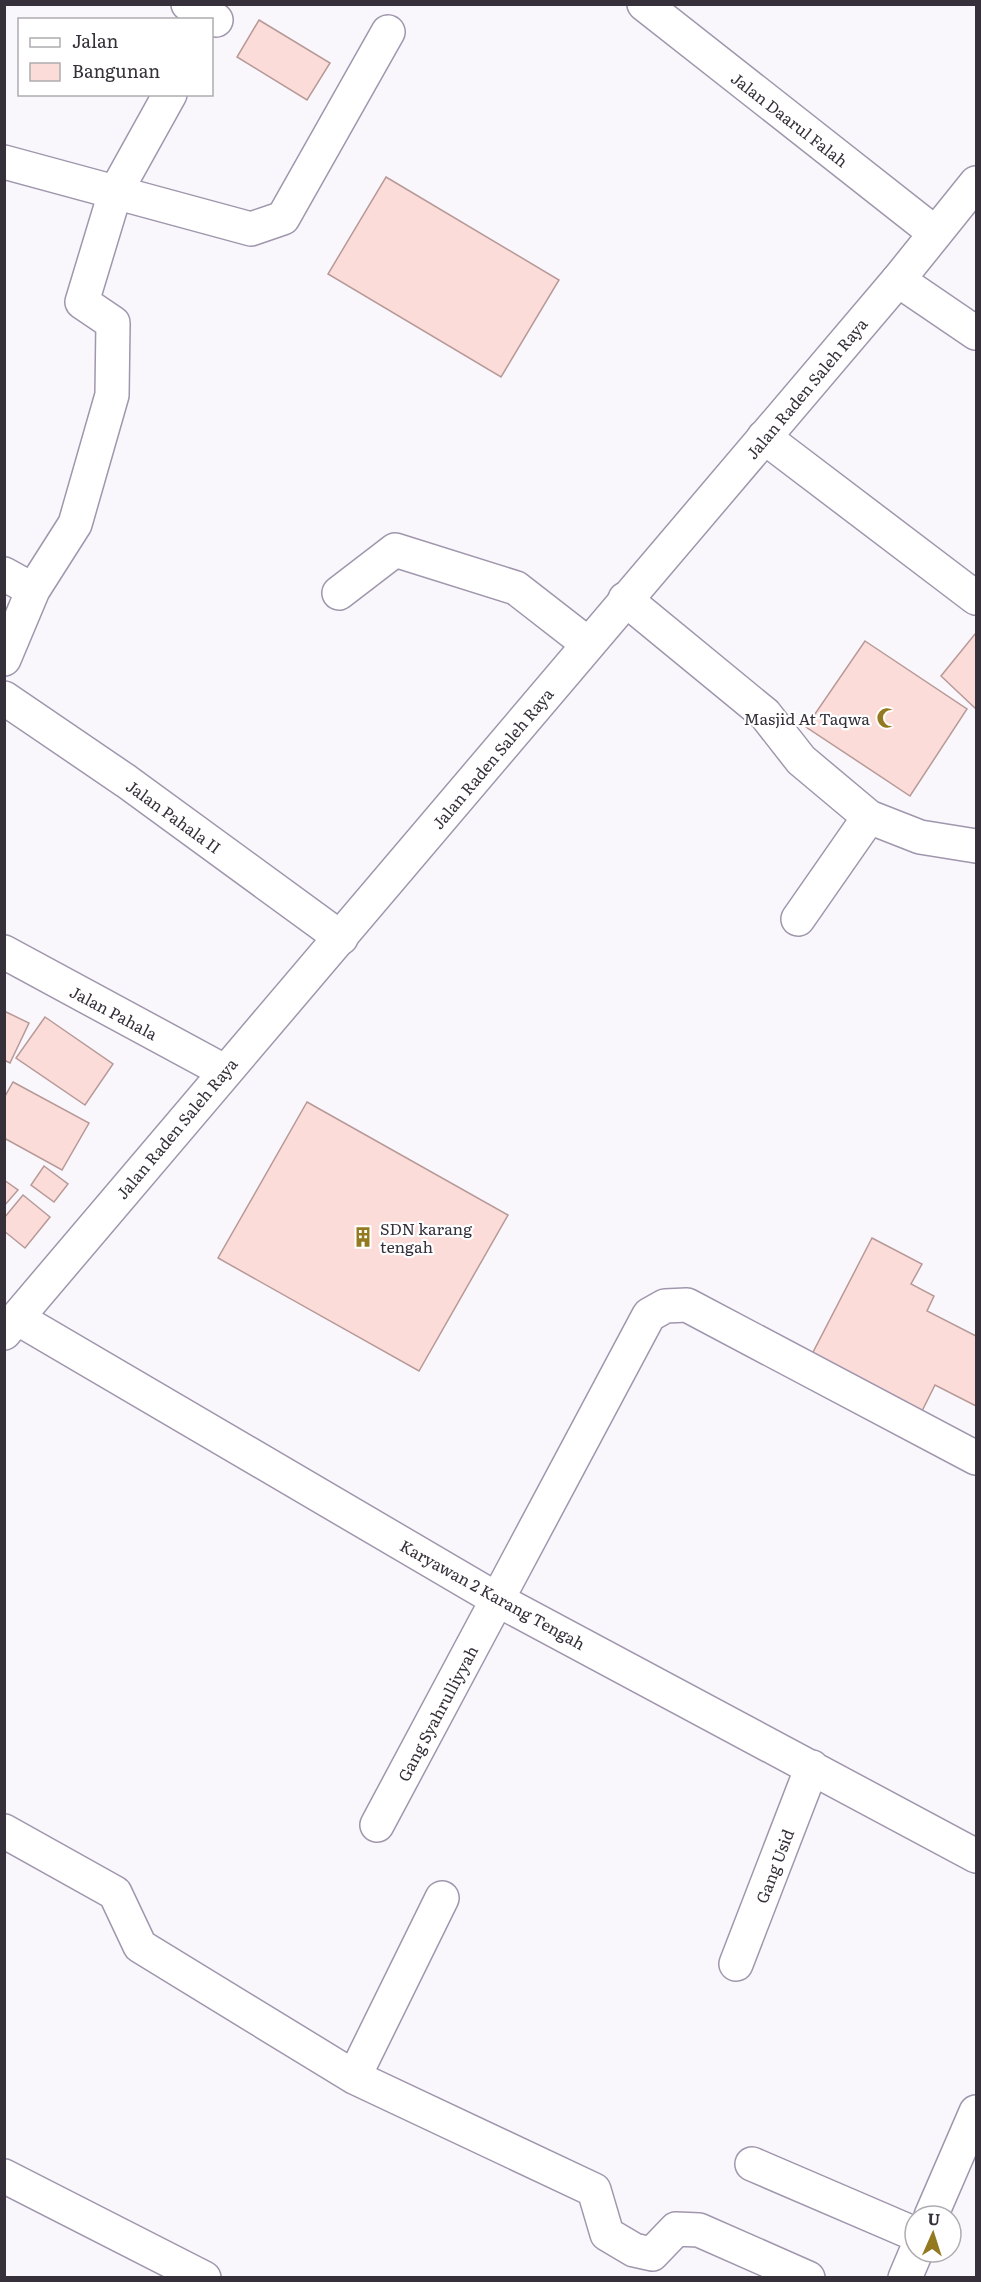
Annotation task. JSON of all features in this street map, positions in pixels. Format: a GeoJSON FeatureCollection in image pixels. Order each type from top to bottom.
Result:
{"type":"FeatureCollection","features":[{"type":"Feature","properties":{"kind":"street","name":"Jalan Daarul Falah"},"geometry":{"type":"LineString","coordinates":[[644,4],[935,233]]}},
{"type":"Feature","properties":{"kind":"street"},"geometry":{"type":"LineString","coordinates":[[4,162],[251,228],[283,218],[388,32]]}},
{"type":"Feature","properties":{"kind":"street"},"geometry":{"type":"LineString","coordinates":[[4,659],[33,590],[75,524],[112,395],[113,323],[82,302],[115,193],[169,96]]}},
{"type":"Feature","properties":{"kind":"street","name":"Jalan Raden Saleh Raya"},"geometry":{"type":"LineString","coordinates":[[11,1325],[224,1071],[341,938],[625,599],[898,280],[976,183]]}},
{"type":"Feature","properties":{"kind":"street"},"geometry":{"type":"LineString","coordinates":[[898,280],[976,333]]}},
{"type":"Feature","properties":{"kind":"street"},"geometry":{"type":"LineString","coordinates":[[764,437],[976,598]]}},
{"type":"Feature","properties":{"kind":"street"},"geometry":{"type":"LineString","coordinates":[[339,593],[395,550],[516,588],[588,644]]}},
{"type":"Feature","properties":{"kind":"street"},"geometry":{"type":"LineString","coordinates":[[4,574],[33,590]]}},
{"type":"Feature","properties":{"kind":"street"},"geometry":{"type":"LineString","coordinates":[[625,599],[765,714],[801,760],[869,817],[920,837],[976,846]]}},
{"type":"Feature","properties":{"kind":"street","name":"Jalan Pahala II"},"geometry":{"type":"LineString","coordinates":[[4,698],[126,781],[341,938]]}},
{"type":"Feature","properties":{"kind":"street"},"geometry":{"type":"LineString","coordinates":[[798,919],[869,817]]}},
{"type":"Feature","properties":{"kind":"street","name":"Jalan Pahala"},"geometry":{"type":"LineString","coordinates":[[4,952],[224,1071]]}},
{"type":"Feature","properties":{"kind":"street","name":"Gang Syahrulliyyah"},"geometry":{"type":"LineString","coordinates":[[376,1826],[649,1315],[665,1306],[687,1305],[976,1458]]}},
{"type":"Feature","properties":{"kind":"street","name":"Karyawan 2 Karang Tengah"},"geometry":{"type":"LineString","coordinates":[[11,1325],[498,1600],[976,1856]]}},
{"type":"Feature","properties":{"kind":"street","name":"Gang Usid"},"geometry":{"type":"LineString","coordinates":[[736,1964],[812,1767]]}},
{"type":"Feature","properties":{"kind":"street"},"geometry":{"type":"LineString","coordinates":[[4,1831],[115,1893],[140,1946],[354,2077],[594,2190],[608,2234],[634,2250],[652,2254],[676,2229],[699,2230],[808,2277]]}},
{"type":"Feature","properties":{"kind":"street"},"geometry":{"type":"LineString","coordinates":[[354,2077],[442,1898]]}},
{"type":"Feature","properties":{"kind":"street"},"geometry":{"type":"LineString","coordinates":[[940,2204],[964,2171],[976,2112]]}},
{"type":"Feature","properties":{"kind":"street"},"geometry":{"type":"LineString","coordinates":[[752,2164],[903,2229]]}},
{"type":"Feature","properties":{"kind":"street"},"geometry":{"type":"LineString","coordinates":[[4,2176],[204,2277]]}},
{"type":"Feature","properties":{"kind":"building"},"geometry":{"type":"Polygon","coordinates":[[[259,20],[330,63],[307,100],[237,57],[259,20]]]}},
{"type":"Feature","properties":{"kind":"building"},"geometry":{"type":"Polygon","coordinates":[[[386,177],[559,280],[501,377],[328,274],[386,177]]]}},
{"type":"Feature","properties":{"kind":"building"},"geometry":{"type":"Polygon","coordinates":[[[976,635],[976,709],[941,676],[976,635]]]}},
{"type":"Feature","properties":{"kind":"building","name":"Masjid At Taqwa"},"geometry":{"type":"Polygon","coordinates":[[[865,641],[967,709],[910,796],[806,727],[865,641]]]}},
{"type":"Feature","properties":{"kind":"building"},"geometry":{"type":"Polygon","coordinates":[[[4,1011],[29,1023],[10,1063],[4,1060],[4,1011]]]}},
{"type":"Feature","properties":{"kind":"building"},"geometry":{"type":"Polygon","coordinates":[[[45,1017],[113,1064],[85,1105],[16,1058],[45,1017]]]}},
{"type":"Feature","properties":{"kind":"building"},"geometry":{"type":"Polygon","coordinates":[[[13,1082],[89,1123],[62,1170],[4,1138],[4,1098],[13,1082]]]}},
{"type":"Feature","properties":{"kind":"building","name":"SDN karang tengah"},"geometry":{"type":"Polygon","coordinates":[[[307,1102],[508,1215],[419,1371],[218,1258],[307,1102]]]}},
{"type":"Feature","properties":{"kind":"building"},"geometry":{"type":"Polygon","coordinates":[[[44,1166],[68,1184],[54,1202],[31,1185],[44,1166]]]}},
{"type":"Feature","properties":{"kind":"building"},"geometry":{"type":"Polygon","coordinates":[[[4,1180],[18,1190],[4,1206],[4,1180]]]}},
{"type":"Feature","properties":{"kind":"building"},"geometry":{"type":"Polygon","coordinates":[[[23,1195],[50,1217],[25,1248],[4,1231],[4,1218],[23,1195]]]}},
{"type":"Feature","properties":{"kind":"building"},"geometry":{"type":"Polygon","coordinates":[[[872,1238],[922,1264],[911,1284],[934,1296],[927,1311],[976,1336],[976,1406],[935,1385],[921,1413],[809,1360],[872,1238]]]}},
{"type":"Feature","properties":{"kind":"place","name":"Masjid At Taqwa"},"geometry":{"type":"Point","coordinates":[887,718]}},
{"type":"Feature","properties":{"kind":"place","name":"SDN karang tengah"},"geometry":{"type":"Point","coordinates":[363,1237]}}]}
